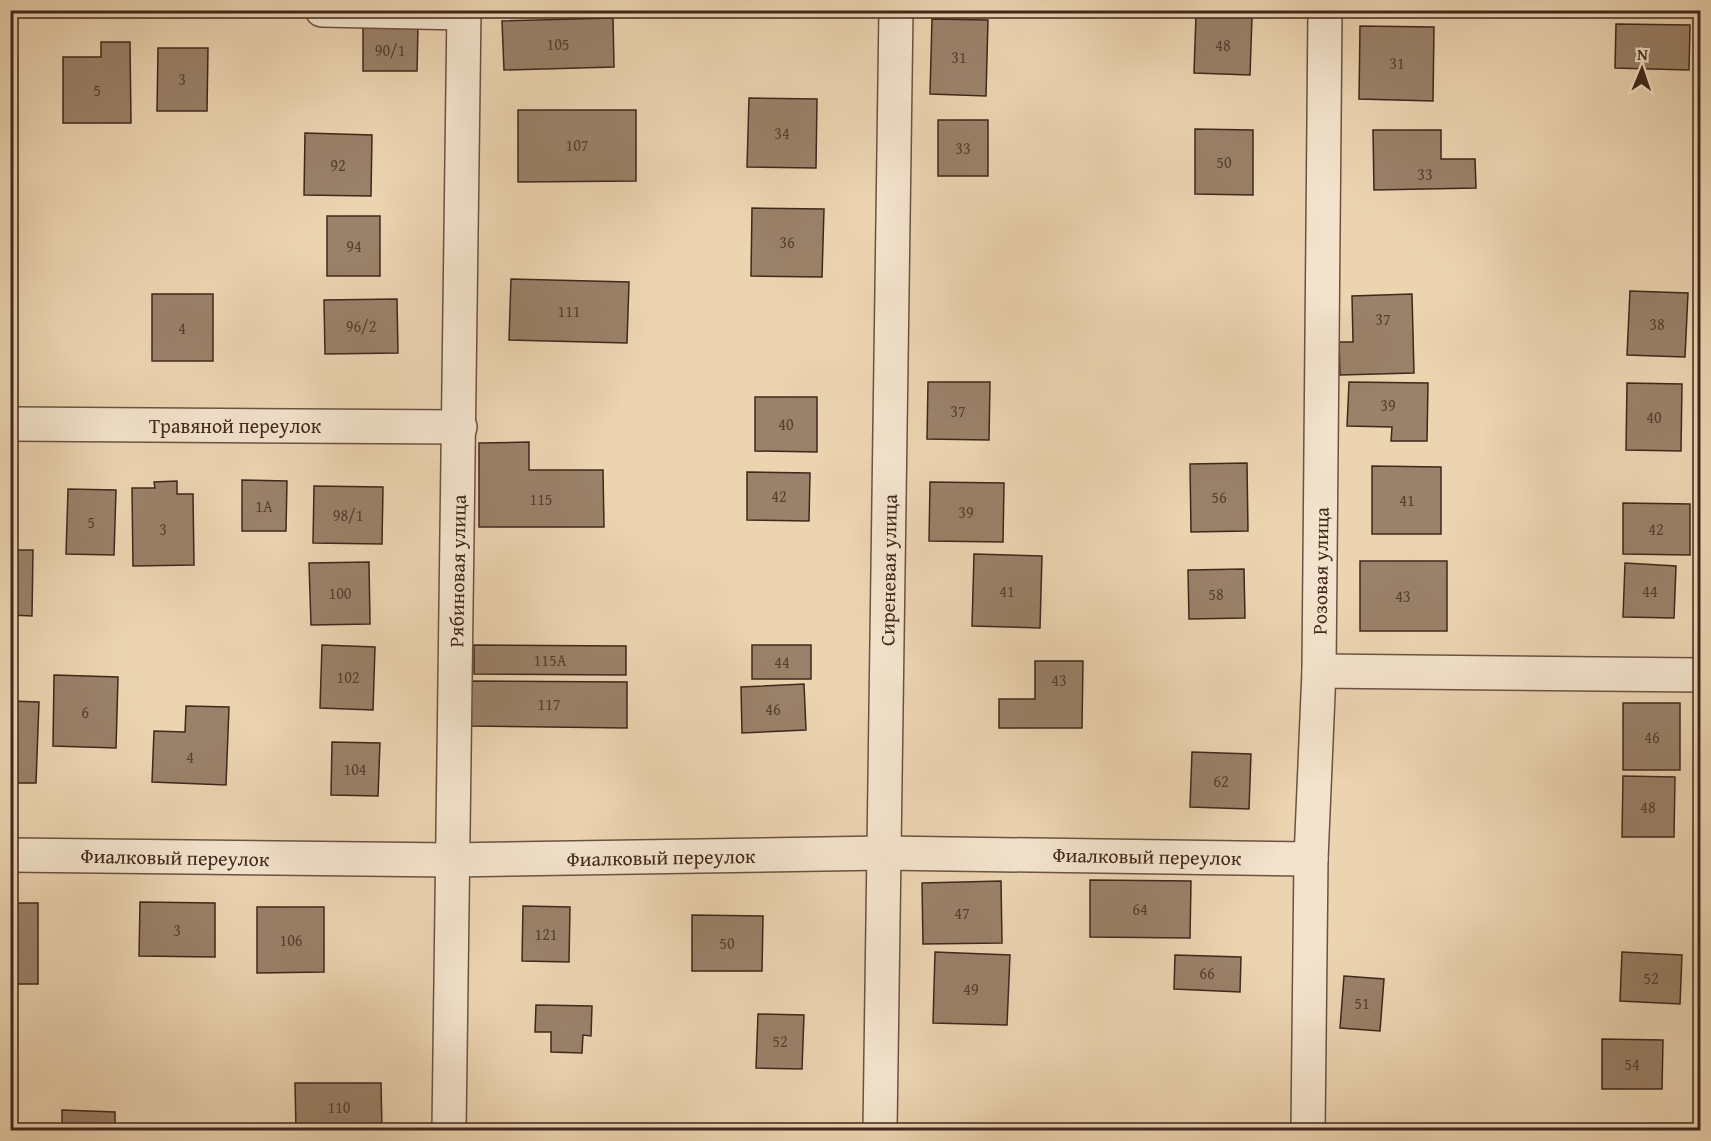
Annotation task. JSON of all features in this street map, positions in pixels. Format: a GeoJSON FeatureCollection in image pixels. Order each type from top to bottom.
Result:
{"type":"FeatureCollection","features":[{"type":"Feature","properties":{"kind":"street"},"geometry":{"type":"LineString","coordinates":[[322,10],[464,12]]}},
{"type":"Feature","properties":{"kind":"street","name":"Сиреневая улица"},"geometry":{"type":"LineString","coordinates":[[880,1131],[896,10]]}},
{"type":"Feature","properties":{"kind":"street","name":"Розовая улица"},"geometry":{"type":"LineString","coordinates":[[1308,1131],[1311,859],[1319,671],[1325,10]]}},
{"type":"Feature","properties":{"kind":"street","name":"Рябиновая улица"},"geometry":{"type":"LineString","coordinates":[[448,1131],[460,427],[464,12]]}},
{"type":"Feature","properties":{"kind":"street","name":"Травяной переулок"},"geometry":{"type":"LineString","coordinates":[[10,424],[460,427]]}},
{"type":"Feature","properties":{"kind":"street"},"geometry":{"type":"LineString","coordinates":[[1319,671],[1701,675]]}},
{"type":"Feature","properties":{"kind":"street","name":"Фиалковый переулок"},"geometry":{"type":"LineString","coordinates":[[10,855],[451,860],[884,853],[1311,859]]}},
{"type":"Feature","properties":{"kind":"building"},"geometry":{"type":"Polygon","coordinates":[[[1196,15],[1252,17],[1250,75],[1194,73],[1196,15]]]}},
{"type":"Feature","properties":{"kind":"building"},"geometry":{"type":"Polygon","coordinates":[[[613,18],[614,67],[504,70],[502,21],[613,18]]]}},
{"type":"Feature","properties":{"kind":"building"},"geometry":{"type":"Polygon","coordinates":[[[932,19],[988,20],[986,96],[930,94],[932,19]]]}},
{"type":"Feature","properties":{"kind":"building"},"geometry":{"type":"Polygon","coordinates":[[[1616,24],[1690,25],[1689,70],[1615,68],[1616,24]]]}},
{"type":"Feature","properties":{"kind":"building"},"geometry":{"type":"Polygon","coordinates":[[[1360,26],[1434,27],[1433,101],[1359,99],[1360,26]]]}},
{"type":"Feature","properties":{"kind":"building"},"geometry":{"type":"Polygon","coordinates":[[[363,28],[418,28],[417,71],[363,71],[363,28]]]}},
{"type":"Feature","properties":{"kind":"building"},"geometry":{"type":"Polygon","coordinates":[[[101,42],[130,42],[131,123],[63,123],[63,57],[101,57],[101,42]]]}},
{"type":"Feature","properties":{"kind":"building"},"geometry":{"type":"Polygon","coordinates":[[[158,48],[208,48],[207,111],[157,111],[158,48]]]}},
{"type":"Feature","properties":{"kind":"building"},"geometry":{"type":"Polygon","coordinates":[[[749,98],[817,99],[816,168],[747,167],[749,98]]]}},
{"type":"Feature","properties":{"kind":"building"},"geometry":{"type":"Polygon","coordinates":[[[518,110],[636,110],[636,181],[518,182],[518,110]]]}},
{"type":"Feature","properties":{"kind":"building"},"geometry":{"type":"Polygon","coordinates":[[[938,120],[988,120],[988,176],[938,176],[938,120]]]}},
{"type":"Feature","properties":{"kind":"building"},"geometry":{"type":"Polygon","coordinates":[[[1195,129],[1253,130],[1253,195],[1195,194],[1195,129]]]}},
{"type":"Feature","properties":{"kind":"building"},"geometry":{"type":"Polygon","coordinates":[[[1373,130],[1441,130],[1441,159],[1475,159],[1476,188],[1374,190],[1373,130]]]}},
{"type":"Feature","properties":{"kind":"building"},"geometry":{"type":"Polygon","coordinates":[[[305,133],[372,135],[371,196],[304,195],[305,133]]]}},
{"type":"Feature","properties":{"kind":"building"},"geometry":{"type":"Polygon","coordinates":[[[752,208],[824,209],[822,277],[751,276],[752,208]]]}},
{"type":"Feature","properties":{"kind":"building"},"geometry":{"type":"Polygon","coordinates":[[[327,216],[380,216],[380,276],[327,276],[327,216]]]}},
{"type":"Feature","properties":{"kind":"building"},"geometry":{"type":"Polygon","coordinates":[[[511,279],[629,282],[627,343],[509,340],[511,279]]]}},
{"type":"Feature","properties":{"kind":"building"},"geometry":{"type":"Polygon","coordinates":[[[1630,291],[1688,293],[1685,357],[1627,355],[1630,291]]]}},
{"type":"Feature","properties":{"kind":"building"},"geometry":{"type":"Polygon","coordinates":[[[152,294],[213,294],[213,361],[152,361],[152,294]]]}},
{"type":"Feature","properties":{"kind":"building"},"geometry":{"type":"Polygon","coordinates":[[[1412,294],[1414,373],[1340,375],[1339,342],[1353,342],[1352,296],[1412,294]]]}},
{"type":"Feature","properties":{"kind":"building"},"geometry":{"type":"Polygon","coordinates":[[[397,299],[398,353],[325,354],[324,300],[397,299]]]}},
{"type":"Feature","properties":{"kind":"building"},"geometry":{"type":"Polygon","coordinates":[[[928,382],[990,382],[989,440],[927,439],[928,382]]]}},
{"type":"Feature","properties":{"kind":"building"},"geometry":{"type":"Polygon","coordinates":[[[1349,382],[1428,383],[1427,441],[1391,441],[1392,427],[1347,426],[1349,382]]]}},
{"type":"Feature","properties":{"kind":"building"},"geometry":{"type":"Polygon","coordinates":[[[1627,383],[1682,384],[1681,451],[1626,450],[1627,383]]]}},
{"type":"Feature","properties":{"kind":"building"},"geometry":{"type":"Polygon","coordinates":[[[755,397],[817,397],[817,452],[755,451],[755,397]]]}},
{"type":"Feature","properties":{"kind":"building"},"geometry":{"type":"Polygon","coordinates":[[[529,442],[529,470],[603,470],[604,527],[479,527],[479,443],[529,442]]]}},
{"type":"Feature","properties":{"kind":"building"},"geometry":{"type":"Polygon","coordinates":[[[1247,463],[1248,531],[1191,532],[1190,464],[1247,463]]]}},
{"type":"Feature","properties":{"kind":"building"},"geometry":{"type":"Polygon","coordinates":[[[1372,466],[1441,467],[1441,534],[1372,534],[1372,466]]]}},
{"type":"Feature","properties":{"kind":"building"},"geometry":{"type":"Polygon","coordinates":[[[747,472],[810,473],[809,521],[747,520],[747,472]]]}},
{"type":"Feature","properties":{"kind":"building"},"geometry":{"type":"Polygon","coordinates":[[[242,480],[287,481],[286,531],[242,531],[242,480]]]}},
{"type":"Feature","properties":{"kind":"building"},"geometry":{"type":"Polygon","coordinates":[[[177,481],[177,494],[193,494],[194,565],[133,566],[132,488],[155,488],[154,482],[177,481]]]}},
{"type":"Feature","properties":{"kind":"building"},"geometry":{"type":"Polygon","coordinates":[[[930,482],[1004,483],[1003,542],[929,541],[930,482]]]}},
{"type":"Feature","properties":{"kind":"building"},"geometry":{"type":"Polygon","coordinates":[[[314,486],[383,487],[382,544],[313,543],[314,486]]]}},
{"type":"Feature","properties":{"kind":"building"},"geometry":{"type":"Polygon","coordinates":[[[68,489],[116,490],[114,555],[66,554],[68,489]]]}},
{"type":"Feature","properties":{"kind":"building"},"geometry":{"type":"Polygon","coordinates":[[[1623,503],[1690,504],[1690,555],[1623,554],[1623,503]]]}},
{"type":"Feature","properties":{"kind":"building"},"geometry":{"type":"Polygon","coordinates":[[[10,550],[33,550],[32,616],[10,615],[10,550]]]}},
{"type":"Feature","properties":{"kind":"building"},"geometry":{"type":"Polygon","coordinates":[[[974,554],[1042,556],[1040,628],[972,626],[974,554]]]}},
{"type":"Feature","properties":{"kind":"building"},"geometry":{"type":"Polygon","coordinates":[[[1360,561],[1447,561],[1447,631],[1360,631],[1360,561]]]}},
{"type":"Feature","properties":{"kind":"building"},"geometry":{"type":"Polygon","coordinates":[[[369,562],[370,624],[311,625],[309,563],[369,562]]]}},
{"type":"Feature","properties":{"kind":"building"},"geometry":{"type":"Polygon","coordinates":[[[1625,563],[1676,566],[1674,618],[1623,617],[1625,563]]]}},
{"type":"Feature","properties":{"kind":"building"},"geometry":{"type":"Polygon","coordinates":[[[1244,569],[1245,618],[1189,619],[1188,570],[1244,569]]]}},
{"type":"Feature","properties":{"kind":"building"},"geometry":{"type":"Polygon","coordinates":[[[322,645],[375,647],[373,710],[320,708],[322,645]]]}},
{"type":"Feature","properties":{"kind":"building"},"geometry":{"type":"Polygon","coordinates":[[[474,645],[626,646],[626,675],[474,674],[474,645]]]}},
{"type":"Feature","properties":{"kind":"building"},"geometry":{"type":"Polygon","coordinates":[[[752,645],[811,645],[811,679],[752,679],[752,645]]]}},
{"type":"Feature","properties":{"kind":"building"},"geometry":{"type":"Polygon","coordinates":[[[1035,661],[1083,661],[1082,728],[999,728],[999,699],[1035,699],[1035,661]]]}},
{"type":"Feature","properties":{"kind":"building"},"geometry":{"type":"Polygon","coordinates":[[[54,675],[118,677],[116,748],[53,746],[54,675]]]}},
{"type":"Feature","properties":{"kind":"building"},"geometry":{"type":"Polygon","coordinates":[[[471,681],[627,682],[627,728],[471,726],[471,681]]]}},
{"type":"Feature","properties":{"kind":"building"},"geometry":{"type":"Polygon","coordinates":[[[804,684],[806,730],[742,733],[741,687],[804,684]]]}},
{"type":"Feature","properties":{"kind":"building"},"geometry":{"type":"Polygon","coordinates":[[[10,701],[39,702],[36,783],[10,783],[10,701]]]}},
{"type":"Feature","properties":{"kind":"building"},"geometry":{"type":"Polygon","coordinates":[[[1623,703],[1680,703],[1680,770],[1623,770],[1623,703]]]}},
{"type":"Feature","properties":{"kind":"building"},"geometry":{"type":"Polygon","coordinates":[[[186,706],[229,707],[226,785],[152,782],[154,731],[185,732],[186,706]]]}},
{"type":"Feature","properties":{"kind":"building"},"geometry":{"type":"Polygon","coordinates":[[[332,742],[380,743],[378,796],[331,795],[332,742]]]}},
{"type":"Feature","properties":{"kind":"building"},"geometry":{"type":"Polygon","coordinates":[[[1192,752],[1251,754],[1249,809],[1190,807],[1192,752]]]}},
{"type":"Feature","properties":{"kind":"building"},"geometry":{"type":"Polygon","coordinates":[[[1623,776],[1675,777],[1674,837],[1622,837],[1623,776]]]}},
{"type":"Feature","properties":{"kind":"building"},"geometry":{"type":"Polygon","coordinates":[[[1090,880],[1191,881],[1190,938],[1090,937],[1090,880]]]}},
{"type":"Feature","properties":{"kind":"building"},"geometry":{"type":"Polygon","coordinates":[[[1001,881],[1002,943],[923,944],[922,883],[1001,881]]]}},
{"type":"Feature","properties":{"kind":"building"},"geometry":{"type":"Polygon","coordinates":[[[140,902],[215,903],[215,957],[139,956],[140,902]]]}},
{"type":"Feature","properties":{"kind":"building"},"geometry":{"type":"Polygon","coordinates":[[[10,903],[38,903],[38,984],[10,984],[10,903]]]}},
{"type":"Feature","properties":{"kind":"building"},"geometry":{"type":"Polygon","coordinates":[[[523,906],[570,907],[569,962],[522,961],[523,906]]]}},
{"type":"Feature","properties":{"kind":"building"},"geometry":{"type":"Polygon","coordinates":[[[257,907],[324,907],[324,972],[257,973],[257,907]]]}},
{"type":"Feature","properties":{"kind":"building"},"geometry":{"type":"Polygon","coordinates":[[[692,915],[763,916],[762,971],[692,971],[692,915]]]}},
{"type":"Feature","properties":{"kind":"building"},"geometry":{"type":"Polygon","coordinates":[[[935,952],[1010,955],[1007,1025],[933,1023],[935,952]]]}},
{"type":"Feature","properties":{"kind":"building"},"geometry":{"type":"Polygon","coordinates":[[[1622,952],[1682,955],[1680,1004],[1620,1001],[1622,952]]]}},
{"type":"Feature","properties":{"kind":"building"},"geometry":{"type":"Polygon","coordinates":[[[1175,955],[1241,957],[1240,992],[1174,989],[1175,955]]]}},
{"type":"Feature","properties":{"kind":"building"},"geometry":{"type":"Polygon","coordinates":[[[1344,976],[1384,979],[1380,1031],[1340,1028],[1344,976]]]}},
{"type":"Feature","properties":{"kind":"building"},"geometry":{"type":"Polygon","coordinates":[[[536,1005],[592,1006],[591,1036],[583,1035],[582,1053],[551,1052],[551,1032],[535,1032],[536,1005]]]}},
{"type":"Feature","properties":{"kind":"building"},"geometry":{"type":"Polygon","coordinates":[[[758,1014],[804,1015],[802,1069],[756,1068],[758,1014]]]}},
{"type":"Feature","properties":{"kind":"building"},"geometry":{"type":"Polygon","coordinates":[[[1602,1039],[1663,1040],[1662,1089],[1602,1089],[1602,1039]]]}},
{"type":"Feature","properties":{"kind":"building"},"geometry":{"type":"Polygon","coordinates":[[[295,1083],[381,1083],[382,1130],[296,1130],[295,1083]]]}},
{"type":"Feature","properties":{"kind":"building"},"geometry":{"type":"Polygon","coordinates":[[[62,1110],[115,1112],[115,1130],[62,1130],[62,1110]]]}}]}
